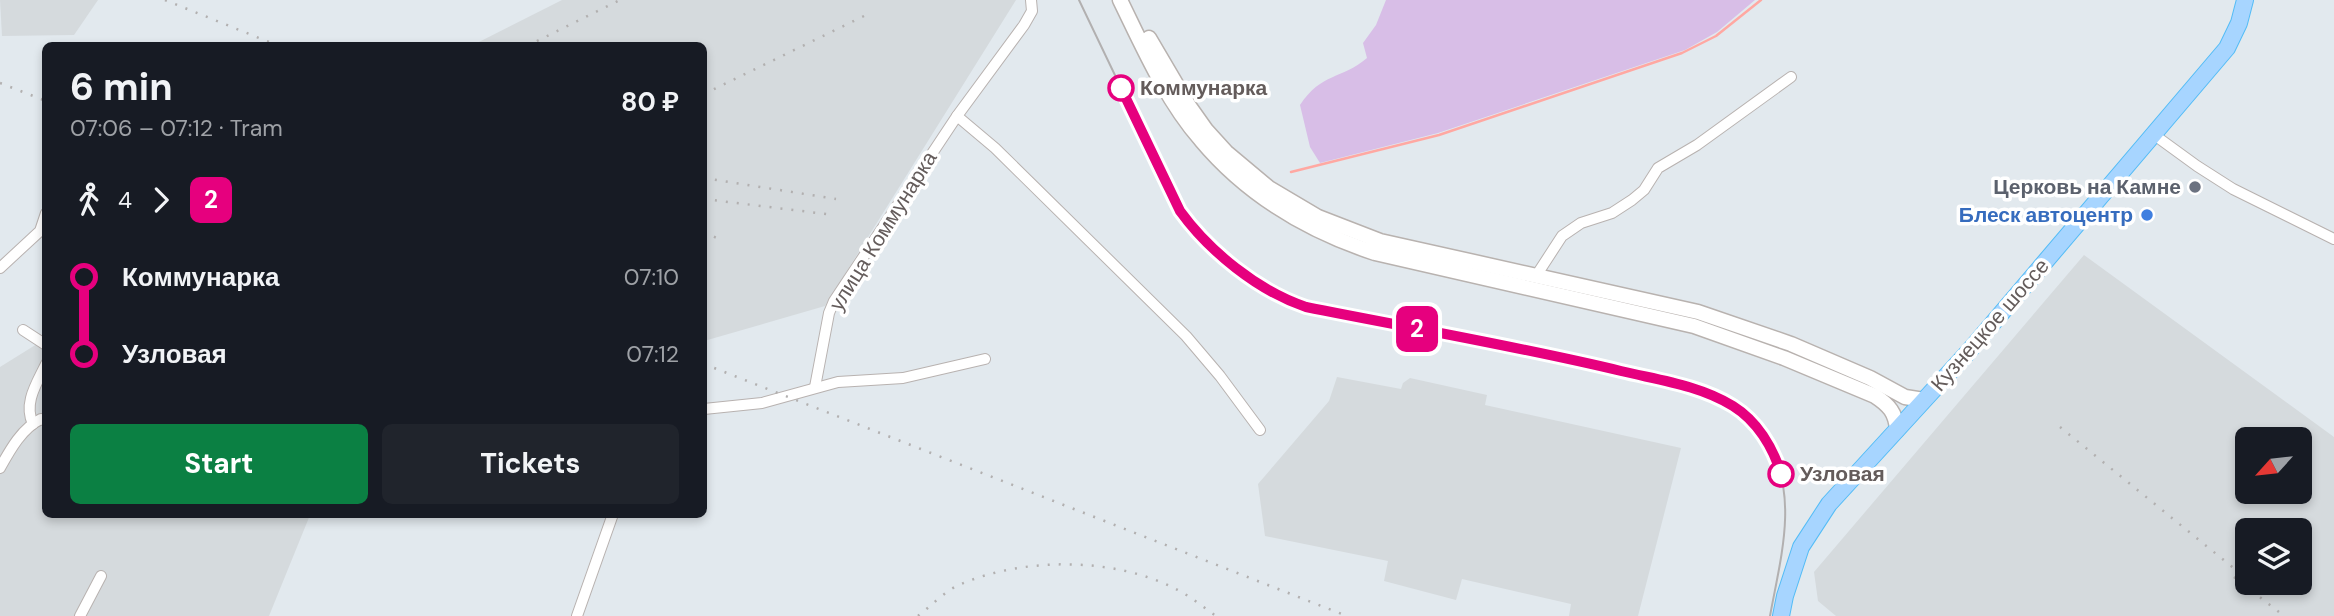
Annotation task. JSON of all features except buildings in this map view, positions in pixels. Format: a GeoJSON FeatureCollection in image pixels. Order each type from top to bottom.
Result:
{"type":"FeatureCollection","features":[{"type":"Feature","properties":{"kind":"main road"},"geometry":{"type":"LineString","coordinates":[[1120,0],[1165,88],[1199,138],[1219,160],[1263,198],[1304,223],[1334,238],[1375,253],[1657,317],[1746,344],[1875,396],[1891,408],[1897,430]]}},
{"type":"Feature","properties":{"kind":"main road"},"geometry":{"type":"LineString","coordinates":[[1130,0],[1163,62],[1206,130],[1226,152],[1283,198],[1328,222],[1380,241],[1661,303],[1717,318],[1791,344],[1870,378],[1905,397],[1924,400]]}},
{"type":"Feature","properties":{"kind":"main road","name":"Кузнецкое шоссе"},"geometry":{"type":"LineString","coordinates":[[1781,616],[1797,557],[1813,526],[1839,492],[1970,350],[2227,48],[2239,23],[2245,0]]}},
{"type":"Feature","properties":{"kind":"street","name":"улица Коммунарка"},"geometry":{"type":"LineString","coordinates":[[815,387],[829,313],[834,301],[957,117],[1024,24],[1032,11],[1031,0]]}},
{"type":"Feature","properties":{"kind":"street"},"geometry":{"type":"LineString","coordinates":[[1536,276],[1562,236],[1581,223],[1612,213],[1632,200],[1644,190],[1658,168],[1697,145],[1791,77]]}},
{"type":"Feature","properties":{"kind":"street"},"geometry":{"type":"LineString","coordinates":[[957,117],[995,148],[1186,335],[1260,430]]}},
{"type":"Feature","properties":{"kind":"street"},"geometry":{"type":"LineString","coordinates":[[2153,134],[2233,189],[2334,239]]}},
{"type":"Feature","properties":{"kind":"street"},"geometry":{"type":"LineString","coordinates":[[0,268],[40,231],[42,225]]}},
{"type":"Feature","properties":{"kind":"street"},"geometry":{"type":"LineString","coordinates":[[23,330],[42,342]]}},
{"type":"Feature","properties":{"kind":"street"},"geometry":{"type":"LineString","coordinates":[[707,409],[762,402],[815,387],[858,379],[903,378],[985,359]]}},
{"type":"Feature","properties":{"kind":"street"},"geometry":{"type":"LineString","coordinates":[[33,424],[28,405],[42,372]]}},
{"type":"Feature","properties":{"kind":"street"},"geometry":{"type":"LineString","coordinates":[[0,468],[22,434],[42,419]]}},
{"type":"Feature","properties":{"kind":"street"},"geometry":{"type":"LineString","coordinates":[[577,616],[612,518]]}},
{"type":"Feature","properties":{"kind":"street"},"geometry":{"type":"LineString","coordinates":[[80,616],[100,576]]}},
{"type":"Feature","properties":{"kind":"shaded area"},"geometry":{"type":"Polygon","coordinates":[[[0,0],[98,0],[74,35],[2,36],[0,0]]]}},
{"type":"Feature","properties":{"kind":"shaded area"},"geometry":{"type":"Polygon","coordinates":[[[562,0],[1016,0],[825,306],[707,340],[707,42],[479,42],[562,0]]]}},
{"type":"Feature","properties":{"kind":"shaded area"},"geometry":{"type":"Polygon","coordinates":[[[1386,0],[1755,0],[1717,32],[1685,50],[1438,133],[1320,163],[1310,147],[1300,105],[1308,94],[1324,81],[1367,58],[1363,43],[1376,25],[1386,0]]]}},
{"type":"Feature","properties":{"kind":"shaded area"},"geometry":{"type":"Polygon","coordinates":[[[2084,255],[2334,437],[2334,616],[1836,616],[1818,601],[1814,572],[2084,255]]]}},
{"type":"Feature","properties":{"kind":"shaded area"},"geometry":{"type":"Polygon","coordinates":[[[42,341],[42,518],[309,518],[269,616],[0,616],[0,367],[42,341]]]}},
{"type":"Feature","properties":{"kind":"shaded area"},"geometry":{"type":"Polygon","coordinates":[[[1337,377],[1401,389],[1403,383],[1410,378],[1487,395],[1485,405],[1681,448],[1638,616],[1569,616],[1571,604],[1462,579],[1456,600],[1384,581],[1388,561],[1265,536],[1258,484],[1329,401],[1337,377]]]}},
{"type":"Feature","properties":{"kind":"waterway"},"geometry":{"type":"LineString","coordinates":[[1291,172],[1439,135],[1682,53],[1716,36],[1761,0]]}},
{"type":"Feature","properties":{"kind":"tram line"},"geometry":{"type":"LineString","coordinates":[[1079,0],[1180,211],[1220,255],[1269,291],[1306,307],[1540,353],[1690,387],[1719,398],[1744,415],[1769,445],[1783,486],[1785,508],[1782,551],[1770,616]]}},
{"type":"Feature","properties":{"kind":"tram line","name":"2"},"geometry":{"type":"LineString","coordinates":[[1121,88],[1180,211],[1196,233],[1239,269],[1276,295],[1306,307],[1570,359],[1708,392],[1749,418],[1770,446],[1781,474]]}},
{"type":"Feature","properties":{"kind":"railway"},"geometry":{"type":"LineString","coordinates":[[165,0],[269,42]]}},
{"type":"Feature","properties":{"kind":"railway"},"geometry":{"type":"LineString","coordinates":[[535,42],[620,0]]}},
{"type":"Feature","properties":{"kind":"railway"},"geometry":{"type":"LineString","coordinates":[[707,93],[864,16]]}},
{"type":"Feature","properties":{"kind":"railway"},"geometry":{"type":"LineString","coordinates":[[0,83],[42,99]]}},
{"type":"Feature","properties":{"kind":"railway"},"geometry":{"type":"LineString","coordinates":[[707,178],[836,199]]}},
{"type":"Feature","properties":{"kind":"railway"},"geometry":{"type":"LineString","coordinates":[[707,199],[834,215]]}},
{"type":"Feature","properties":{"kind":"railway"},"geometry":{"type":"LineString","coordinates":[[707,233],[721,240]]}},
{"type":"Feature","properties":{"kind":"railway"},"geometry":{"type":"LineString","coordinates":[[707,365],[1347,616]]}},
{"type":"Feature","properties":{"kind":"railway"},"geometry":{"type":"LineString","coordinates":[[2060,427],[2235,569]]}},
{"type":"Feature","properties":{"kind":"railway"},"geometry":{"type":"LineString","coordinates":[[918,616],[955,587],[986,575],[1041,565],[1069,564],[1098,566],[1152,578],[1181,592],[1216,616]]}},
{"type":"Feature","properties":{"kind":"railway"},"geometry":{"type":"LineString","coordinates":[[2234,577],[2284,616]]}},
{"type":"Feature","properties":{"kind":"place","name":"Коммунарка"},"geometry":{"type":"Point","coordinates":[1121,88]}},
{"type":"Feature","properties":{"kind":"place","name":"Церковь на Камне"},"geometry":{"type":"Point","coordinates":[2195,187]}},
{"type":"Feature","properties":{"kind":"place","name":"Блеск автоцентр"},"geometry":{"type":"Point","coordinates":[2147,215]}},
{"type":"Feature","properties":{"kind":"place","name":"Узловая"},"geometry":{"type":"Point","coordinates":[1781,474]}}]}
